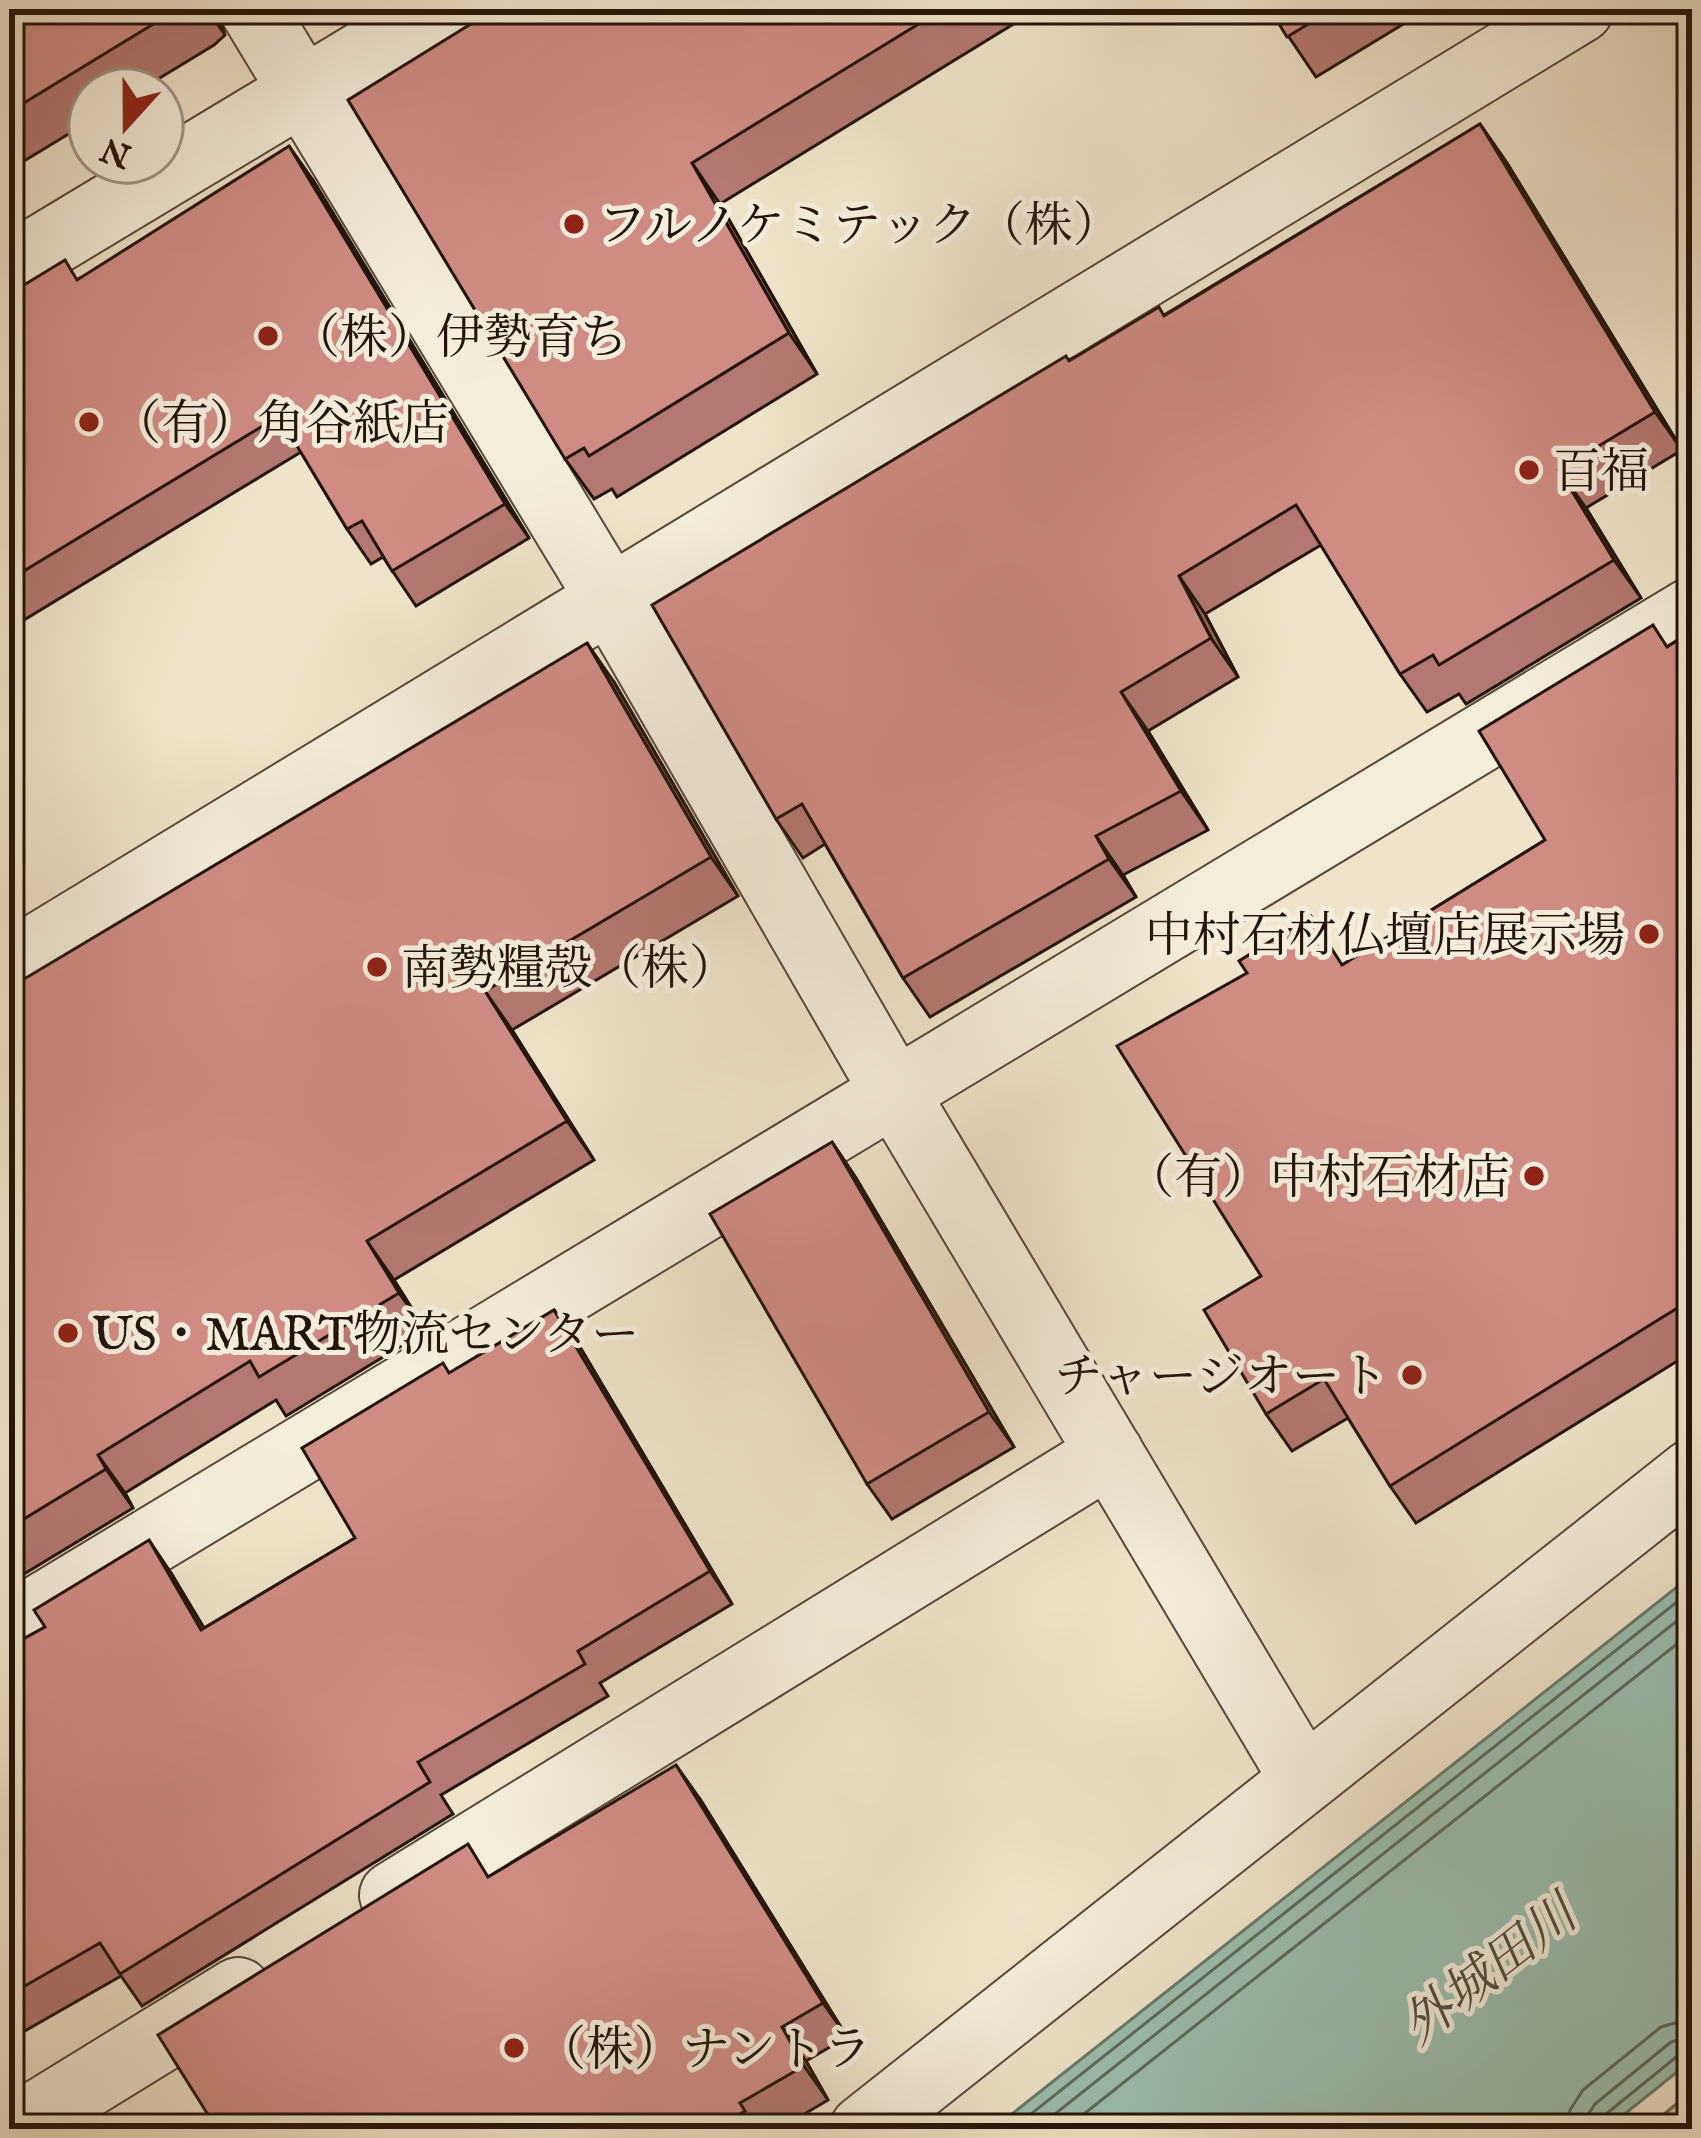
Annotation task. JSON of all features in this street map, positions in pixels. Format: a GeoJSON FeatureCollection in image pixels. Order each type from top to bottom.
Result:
{"type":"FeatureCollection","features":[{"type":"Feature","properties":{"kind":"street"},"geometry":{"type":"LineString","coordinates":[[253,9],[610,598],[895,1093],[1303,1778]]}},
{"type":"Feature","properties":{"kind":"street"},"geometry":{"type":"LineString","coordinates":[[9,268],[439,9]]}},
{"type":"Feature","properties":{"kind":"street"},"geometry":{"type":"LineString","coordinates":[[9,965],[1580,9]]}},
{"type":"Feature","properties":{"kind":"street"},"geometry":{"type":"LineString","coordinates":[[9,1627],[1692,611]]}},
{"type":"Feature","properties":{"kind":"street"},"geometry":{"type":"LineString","coordinates":[[339,1929],[1110,1453]]}},
{"type":"Feature","properties":{"kind":"street"},"geometry":{"type":"LineString","coordinates":[[863,2129],[1692,1473]]}},
{"type":"Feature","properties":{"kind":"street"},"geometry":{"type":"LineString","coordinates":[[14,2129],[278,1966]]}},
{"type":"Feature","properties":{"kind":"shaded area"},"geometry":{"type":"Polygon","coordinates":[[[1692,2091],[1692,2129],[1646,2129],[1692,2091]]]}},
{"type":"Feature","properties":{"kind":"water","name":"外城田川"},"geometry":{"type":"Polygon","coordinates":[[[1692,1575],[1692,2060],[1606,2129],[993,2129],[1692,1575]]]}},
{"type":"Feature","properties":{"kind":"building"},"geometry":{"type":"Polygon","coordinates":[[[9,9],[178,9],[84,66],[66,66],[66,77],[9,112],[9,9]]]}},
{"type":"Feature","properties":{"kind":"building"},"geometry":{"type":"Polygon","coordinates":[[[495,9],[943,9],[692,163],[789,333],[589,456],[584,448],[565,459],[348,100],[495,9]]]}},
{"type":"Feature","properties":{"kind":"building"},"geometry":{"type":"Polygon","coordinates":[[[1270,9],[1333,9],[1287,37],[1270,9]]]}},
{"type":"Feature","properties":{"kind":"building"},"geometry":{"type":"Polygon","coordinates":[[[1480,124],[1655,412],[1559,470],[1614,560],[1439,665],[1433,655],[1400,674],[1296,505],[1179,576],[1211,638],[1121,692],[1181,791],[1096,836],[1109,859],[903,978],[802,804],[776,819],[652,605],[1066,356],[1069,361],[1159,307],[1164,316],[1480,124]]]}},
{"type":"Feature","properties":{"kind":"building"},"geometry":{"type":"Polygon","coordinates":[[[289,146],[505,504],[392,571],[362,521],[347,529],[279,416],[9,580],[9,294],[65,260],[77,280],[289,146]]]}},
{"type":"Feature","properties":{"kind":"building"},"geometry":{"type":"Polygon","coordinates":[[[1653,625],[1667,647],[1692,631],[1692,1299],[1390,1486],[1324,1379],[1266,1414],[1204,1310],[1261,1276],[1117,1046],[1247,973],[1239,961],[1311,916],[1342,965],[1545,840],[1479,731],[1653,625]]]}},
{"type":"Feature","properties":{"kind":"building","name":"南勢糧殻（株）"},"geometry":{"type":"Polygon","coordinates":[[[587,643],[711,857],[485,991],[567,1121],[367,1241],[399,1293],[259,1377],[250,1361],[98,1455],[106,1469],[9,1528],[9,988],[587,643]]]}},
{"type":"Feature","properties":{"kind":"building"},"geometry":{"type":"Polygon","coordinates":[[[832,1142],[989,1412],[867,1484],[710,1214],[832,1142]]]}},
{"type":"Feature","properties":{"kind":"building"},"geometry":{"type":"Polygon","coordinates":[[[554,1310],[710,1571],[578,1651],[585,1664],[418,1762],[430,1782],[120,1974],[100,1943],[9,1995],[9,1647],[45,1627],[34,1610],[149,1540],[201,1630],[355,1538],[302,1448],[443,1363],[449,1373],[554,1310]]]}},
{"type":"Feature","properties":{"kind":"building"},"geometry":{"type":"Polygon","coordinates":[[[676,1765],[823,2003],[782,2027],[804,2066],[740,2103],[745,2111],[714,2129],[217,2129],[158,2035],[468,1844],[488,1877],[676,1765]]]}},
{"type":"Feature","properties":{"kind":"place","name":"フルノケミテック（株）"},"geometry":{"type":"Point","coordinates":[574,224]}},
{"type":"Feature","properties":{"kind":"place","name":"（株）伊勢育ち"},"geometry":{"type":"Point","coordinates":[268,336]}},
{"type":"Feature","properties":{"kind":"place","name":"（有）角谷紙店"},"geometry":{"type":"Point","coordinates":[89,422]}},
{"type":"Feature","properties":{"kind":"place","name":"百福"},"geometry":{"type":"Point","coordinates":[1529,470]}},
{"type":"Feature","properties":{"kind":"place","name":"中村石材仏壇店展示場"},"geometry":{"type":"Point","coordinates":[1649,934]}},
{"type":"Feature","properties":{"kind":"place","name":"南勢糧殻（株）"},"geometry":{"type":"Point","coordinates":[377,967]}},
{"type":"Feature","properties":{"kind":"place","name":"（有）中村石材店"},"geometry":{"type":"Point","coordinates":[1534,1176]}},
{"type":"Feature","properties":{"kind":"place","name":"US・MART物流センター"},"geometry":{"type":"Point","coordinates":[68,1333]}},
{"type":"Feature","properties":{"kind":"place","name":"チャージオート"},"geometry":{"type":"Point","coordinates":[1412,1375]}},
{"type":"Feature","properties":{"kind":"place","name":"（株）ナントラ"},"geometry":{"type":"Point","coordinates":[514,2048]}}]}
